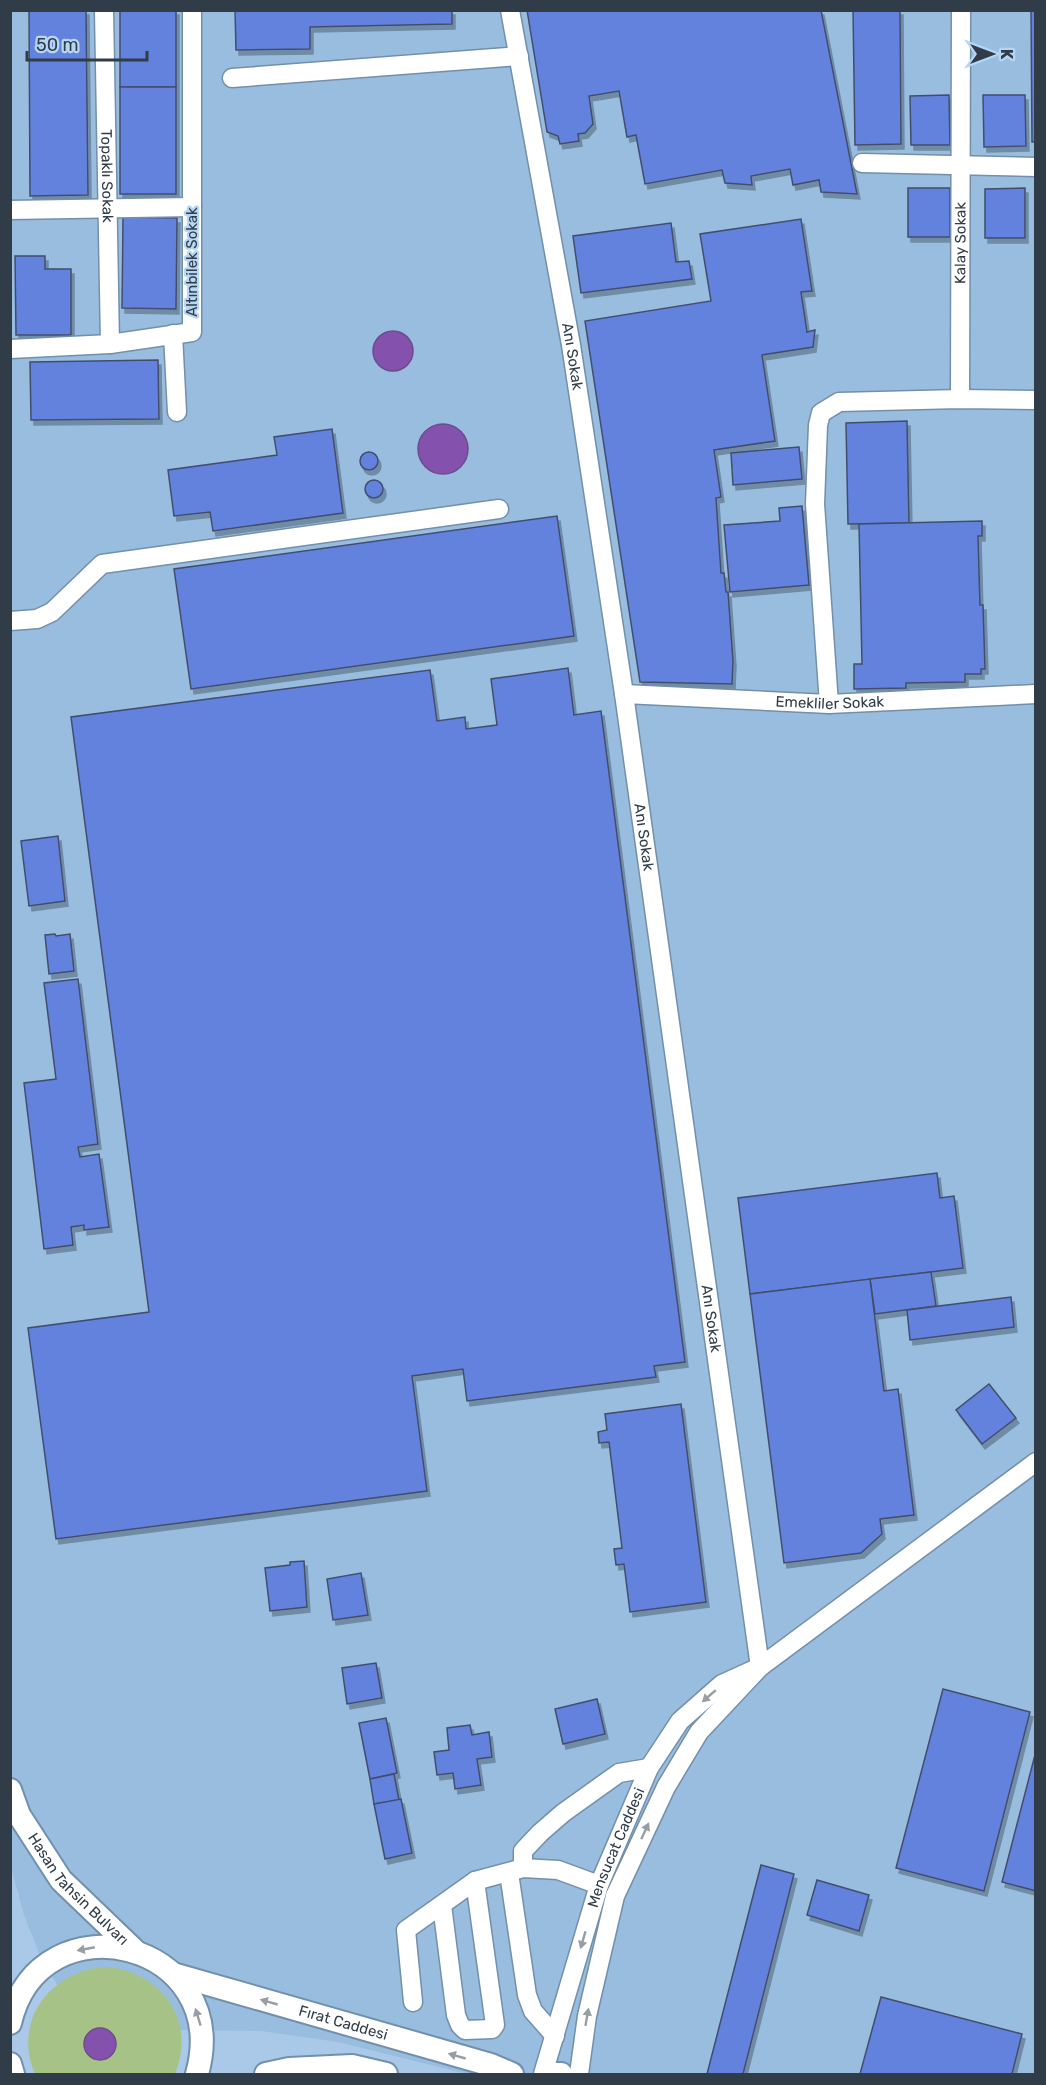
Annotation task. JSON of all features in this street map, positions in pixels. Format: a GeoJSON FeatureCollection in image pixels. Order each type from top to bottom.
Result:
{"type":"FeatureCollection","features":[{"type":"Feature","properties":{"kind":"main road","name":"Hasan Tahsin Bulvarı"},"geometry":{"type":"LineString","coordinates":[[10,1790],[19,1815],[61,1880],[135,1951]]}},
{"type":"Feature","properties":{"kind":"main road"},"geometry":{"type":"LineString","coordinates":[[10,2023],[26,1986],[48,1965],[61,1957],[75,1951],[97,1947],[120,1947],[135,1951],[149,1957],[173,1974],[191,1999],[201,2028],[201,2058],[197,2074]]}},
{"type":"Feature","properties":{"kind":"main road","name":"Fırat Caddesi"},"geometry":{"type":"LineString","coordinates":[[173,1974],[491,2065],[512,2074]]}},
{"type":"Feature","properties":{"kind":"main road"},"geometry":{"type":"LineString","coordinates":[[10,2064],[13,2074]]}},
{"type":"Feature","properties":{"kind":"main road"},"geometry":{"type":"LineString","coordinates":[[266,2074],[289,2069],[352,2066],[386,2074]]}},
{"type":"Feature","properties":{"kind":"main road"},"geometry":{"type":"LineString","coordinates":[[554,2074],[561,2074]]}},
{"type":"Feature","properties":{"kind":"street","name":"Topaklı Sokak"},"geometry":{"type":"LineString","coordinates":[[104,10],[110,344]]}},
{"type":"Feature","properties":{"kind":"street","name":"Altınbilek Sokak"},"geometry":{"type":"LineString","coordinates":[[10,349],[110,344],[192,332],[192,10]]}},
{"type":"Feature","properties":{"kind":"street","name":"Anı Sokak"},"geometry":{"type":"LineString","coordinates":[[510,10],[571,345],[624,694],[760,1667]]}},
{"type":"Feature","properties":{"kind":"street","name":"Kalay Sokak"},"geometry":{"type":"LineString","coordinates":[[960,399],[961,10]]}},
{"type":"Feature","properties":{"kind":"street"},"geometry":{"type":"LineString","coordinates":[[232,78],[519,56]]}},
{"type":"Feature","properties":{"kind":"street"},"geometry":{"type":"LineString","coordinates":[[862,163],[1035,167]]}},
{"type":"Feature","properties":{"kind":"street"},"geometry":{"type":"LineString","coordinates":[[10,210],[192,207]]}},
{"type":"Feature","properties":{"kind":"street"},"geometry":{"type":"LineString","coordinates":[[172,334],[177,412]]}},
{"type":"Feature","properties":{"kind":"street"},"geometry":{"type":"LineString","coordinates":[[829,704],[815,504],[818,425],[821,413],[838,402],[1035,400]]}},
{"type":"Feature","properties":{"kind":"street"},"geometry":{"type":"LineString","coordinates":[[10,621],[37,620],[52,612],[102,564],[499,509]]}},
{"type":"Feature","properties":{"kind":"street","name":"Emekliler Sokak"},"geometry":{"type":"LineString","coordinates":[[624,694],[829,704],[1035,694]]}},
{"type":"Feature","properties":{"kind":"street","name":"Mensucat Caddesi"},"geometry":{"type":"LineString","coordinates":[[579,2074],[586,2016],[615,1896],[666,1787],[699,1732],[760,1667],[1035,1462]]}},
{"type":"Feature","properties":{"kind":"street","name":"Mensucat Caddesi"},"geometry":{"type":"LineString","coordinates":[[543,2074],[599,1885],[649,1768],[680,1721],[722,1684],[760,1667]]}},
{"type":"Feature","properties":{"kind":"street"},"geometry":{"type":"LineString","coordinates":[[555,2036],[533,2011],[527,1995],[516,1870],[523,1851],[563,1813],[619,1773],[649,1768]]}},
{"type":"Feature","properties":{"kind":"street"},"geometry":{"type":"LineString","coordinates":[[413,2002],[406,1930],[475,1881],[516,1870],[558,1870],[599,1885]]}},
{"type":"Feature","properties":{"kind":"street"},"geometry":{"type":"LineString","coordinates":[[441,1905],[456,2015],[460,2025],[465,2030],[492,2028],[495,2025],[475,1881]]}},
{"type":"Feature","properties":{"kind":"shaded area"},"geometry":{"type":"Polygon","coordinates":[[[10,11],[1035,11],[1035,2074],[467,2074],[338,2042],[261,2031],[180,2030],[67,2001],[41,1958],[24,1915],[10,1864],[10,11]]]}},
{"type":"Feature","properties":{"kind":"shaded area"},"geometry":{"type":"Polygon","coordinates":[[[393,331],[407,337],[413,351],[407,365],[393,371],[379,365],[373,351],[379,337],[393,331]]]}},
{"type":"Feature","properties":{"kind":"shaded area"},"geometry":{"type":"Polygon","coordinates":[[[438,424],[448,424],[461,431],[468,444],[468,454],[461,467],[448,474],[438,474],[429,470],[422,463],[418,454],[418,444],[422,435],[429,428],[438,424]]]}},
{"type":"Feature","properties":{"kind":"shaded area"},"geometry":{"type":"Polygon","coordinates":[[[100,2028],[111,2033],[116,2044],[111,2055],[100,2060],[89,2055],[84,2044],[89,2033],[100,2028]]]}},
{"type":"Feature","properties":{"kind":"green space"},"geometry":{"type":"Polygon","coordinates":[[[105,1967],[143,1978],[158,1988],[169,2002],[177,2017],[181,2035],[181,2054],[175,2074],[35,2074],[29,2054],[28,2035],[41,2002],[68,1978],[85,1971],[105,1967]]]}},
{"type":"Feature","properties":{"kind":"building"},"geometry":{"type":"Polygon","coordinates":[[[29,10],[86,10],[88,195],[30,196],[29,10]]]}},
{"type":"Feature","properties":{"kind":"building"},"geometry":{"type":"Polygon","coordinates":[[[120,10],[176,10],[176,87],[120,87],[120,10]]]}},
{"type":"Feature","properties":{"kind":"building"},"geometry":{"type":"Polygon","coordinates":[[[235,10],[452,10],[452,24],[310,27],[310,49],[236,50],[235,10]]]}},
{"type":"Feature","properties":{"kind":"building"},"geometry":{"type":"Polygon","coordinates":[[[527,10],[821,10],[857,194],[821,192],[819,180],[793,185],[790,169],[751,176],[752,185],[725,183],[722,170],[645,184],[636,135],[627,137],[619,91],[589,96],[593,124],[585,133],[578,134],[579,141],[560,144],[558,136],[547,132],[527,10]]]}},
{"type":"Feature","properties":{"kind":"building"},"geometry":{"type":"Polygon","coordinates":[[[853,10],[900,10],[901,144],[855,145],[853,10]]]}},
{"type":"Feature","properties":{"kind":"building"},"geometry":{"type":"Polygon","coordinates":[[[1031,10],[1036,10],[1036,142],[1032,142],[1031,10]]]}},
{"type":"Feature","properties":{"kind":"building"},"geometry":{"type":"Polygon","coordinates":[[[120,87],[176,87],[176,194],[120,194],[120,87]]]}},
{"type":"Feature","properties":{"kind":"building"},"geometry":{"type":"Polygon","coordinates":[[[949,95],[950,145],[911,145],[910,96],[949,95]]]}},
{"type":"Feature","properties":{"kind":"building"},"geometry":{"type":"Polygon","coordinates":[[[983,95],[1025,95],[1026,146],[984,147],[983,95]]]}},
{"type":"Feature","properties":{"kind":"building"},"geometry":{"type":"Polygon","coordinates":[[[908,188],[950,188],[950,237],[908,237],[908,188]]]}},
{"type":"Feature","properties":{"kind":"building"},"geometry":{"type":"Polygon","coordinates":[[[1025,188],[1025,238],[985,238],[985,189],[1025,188]]]}},
{"type":"Feature","properties":{"kind":"building"},"geometry":{"type":"Polygon","coordinates":[[[123,217],[177,218],[176,309],[122,308],[123,217]]]}},
{"type":"Feature","properties":{"kind":"building"},"geometry":{"type":"Polygon","coordinates":[[[801,219],[812,291],[801,292],[807,332],[815,330],[813,347],[762,355],[775,441],[714,450],[721,497],[716,498],[721,573],[724,573],[726,592],[728,592],[733,661],[732,684],[640,682],[585,321],[711,301],[700,234],[801,219]]]}},
{"type":"Feature","properties":{"kind":"building"},"geometry":{"type":"Polygon","coordinates":[[[671,223],[676,262],[689,261],[692,279],[581,293],[573,236],[671,223]]]}},
{"type":"Feature","properties":{"kind":"building"},"geometry":{"type":"Polygon","coordinates":[[[15,256],[45,256],[45,269],[71,269],[71,335],[16,335],[15,256]]]}},
{"type":"Feature","properties":{"kind":"building"},"geometry":{"type":"Polygon","coordinates":[[[158,360],[159,419],[31,420],[30,362],[158,360]]]}},
{"type":"Feature","properties":{"kind":"building"},"geometry":{"type":"Polygon","coordinates":[[[907,421],[909,523],[848,524],[846,423],[907,421]]]}},
{"type":"Feature","properties":{"kind":"building"},"geometry":{"type":"Polygon","coordinates":[[[332,429],[343,513],[213,531],[210,512],[174,516],[168,470],[277,455],[274,437],[332,429]]]}},
{"type":"Feature","properties":{"kind":"building"},"geometry":{"type":"Polygon","coordinates":[[[799,447],[802,479],[733,485],[731,453],[799,447]]]}},
{"type":"Feature","properties":{"kind":"building"},"geometry":{"type":"Polygon","coordinates":[[[369,452],[375,455],[378,461],[375,467],[369,470],[363,467],[360,461],[363,455],[369,452]]]}},
{"type":"Feature","properties":{"kind":"building"},"geometry":{"type":"Polygon","coordinates":[[[374,480],[380,483],[383,489],[380,495],[374,498],[368,495],[365,489],[368,483],[374,480]]]}},
{"type":"Feature","properties":{"kind":"building"},"geometry":{"type":"Polygon","coordinates":[[[802,506],[809,585],[730,592],[724,525],[780,521],[779,508],[802,506]]]}},
{"type":"Feature","properties":{"kind":"building"},"geometry":{"type":"Polygon","coordinates":[[[557,516],[574,636],[191,689],[174,569],[557,516]]]}},
{"type":"Feature","properties":{"kind":"building"},"geometry":{"type":"Polygon","coordinates":[[[982,521],[982,536],[978,536],[985,669],[981,669],[981,674],[965,674],[965,682],[906,683],[906,688],[854,689],[854,664],[862,664],[859,524],[982,521]]]}},
{"type":"Feature","properties":{"kind":"building"},"geometry":{"type":"Polygon","coordinates":[[[568,668],[574,715],[601,711],[685,1362],[654,1366],[656,1377],[467,1401],[463,1369],[412,1376],[427,1491],[56,1539],[28,1328],[149,1312],[71,717],[430,670],[437,721],[465,717],[466,729],[497,725],[491,679],[568,668]]]}},
{"type":"Feature","properties":{"kind":"building"},"geometry":{"type":"Polygon","coordinates":[[[58,836],[65,901],[29,906],[21,841],[58,836]]]}},
{"type":"Feature","properties":{"kind":"building"},"geometry":{"type":"Polygon","coordinates":[[[55,934],[56,936],[70,934],[74,971],[49,974],[45,935],[55,934]]]}},
{"type":"Feature","properties":{"kind":"building"},"geometry":{"type":"Polygon","coordinates":[[[78,979],[98,1144],[78,1147],[80,1157],[99,1154],[109,1227],[84,1230],[84,1225],[71,1227],[73,1245],[44,1249],[24,1083],[56,1079],[44,983],[78,979]]]}},
{"type":"Feature","properties":{"kind":"building"},"geometry":{"type":"Polygon","coordinates":[[[937,1173],[940,1198],[954,1196],[963,1268],[750,1294],[738,1198],[937,1173]]]}},
{"type":"Feature","properties":{"kind":"building"},"geometry":{"type":"Polygon","coordinates":[[[931,1272],[936,1306],[875,1314],[870,1279],[931,1272]]]}},
{"type":"Feature","properties":{"kind":"building"},"geometry":{"type":"Polygon","coordinates":[[[870,1279],[884,1391],[898,1389],[914,1515],[880,1519],[882,1534],[861,1553],[784,1563],[750,1294],[870,1279]]]}},
{"type":"Feature","properties":{"kind":"building"},"geometry":{"type":"Polygon","coordinates":[[[1011,1297],[1014,1327],[910,1340],[907,1310],[1011,1297]]]}},
{"type":"Feature","properties":{"kind":"building"},"geometry":{"type":"Polygon","coordinates":[[[989,1384],[1016,1418],[982,1444],[956,1410],[989,1384]]]}},
{"type":"Feature","properties":{"kind":"building"},"geometry":{"type":"Polygon","coordinates":[[[681,1404],[706,1602],[630,1612],[624,1564],[616,1565],[614,1549],[622,1548],[609,1442],[599,1443],[598,1432],[607,1430],[605,1414],[681,1404]]]}},
{"type":"Feature","properties":{"kind":"building"},"geometry":{"type":"Polygon","coordinates":[[[304,1561],[307,1607],[270,1611],[265,1568],[304,1561]]]}},
{"type":"Feature","properties":{"kind":"building"},"geometry":{"type":"Polygon","coordinates":[[[361,1573],[368,1615],[333,1620],[327,1579],[361,1573]]]}},
{"type":"Feature","properties":{"kind":"building"},"geometry":{"type":"Polygon","coordinates":[[[376,1663],[382,1698],[347,1704],[342,1668],[376,1663]]]}},
{"type":"Feature","properties":{"kind":"building"},"geometry":{"type":"Polygon","coordinates":[[[943,1689],[1030,1712],[984,1891],[896,1868],[943,1689]]]}},
{"type":"Feature","properties":{"kind":"building"},"geometry":{"type":"Polygon","coordinates":[[[597,1699],[605,1734],[563,1744],[555,1709],[597,1699]]]}},
{"type":"Feature","properties":{"kind":"building"},"geometry":{"type":"Polygon","coordinates":[[[386,1718],[397,1773],[370,1779],[359,1723],[386,1718]]]}},
{"type":"Feature","properties":{"kind":"building"},"geometry":{"type":"Polygon","coordinates":[[[470,1725],[472,1735],[489,1732],[492,1757],[477,1759],[481,1785],[455,1789],[453,1773],[437,1775],[434,1752],[449,1750],[447,1728],[470,1725]]]}},
{"type":"Feature","properties":{"kind":"building"},"geometry":{"type":"Polygon","coordinates":[[[1036,1751],[1036,1891],[1002,1882],[1036,1751]]]}},
{"type":"Feature","properties":{"kind":"building"},"geometry":{"type":"Polygon","coordinates":[[[394,1774],[399,1800],[374,1804],[370,1779],[394,1774]]]}},
{"type":"Feature","properties":{"kind":"building"},"geometry":{"type":"Polygon","coordinates":[[[401,1799],[412,1853],[385,1859],[374,1804],[401,1799]]]}},
{"type":"Feature","properties":{"kind":"building"},"geometry":{"type":"Polygon","coordinates":[[[761,1865],[794,1874],[743,2074],[707,2074],[761,1865]]]}},
{"type":"Feature","properties":{"kind":"building"},"geometry":{"type":"Polygon","coordinates":[[[817,1880],[869,1895],[859,1931],[807,1915],[817,1880]]]}},
{"type":"Feature","properties":{"kind":"building"},"geometry":{"type":"Polygon","coordinates":[[[881,1997],[1022,2034],[1012,2074],[860,2074],[881,1997]]]}}]}
